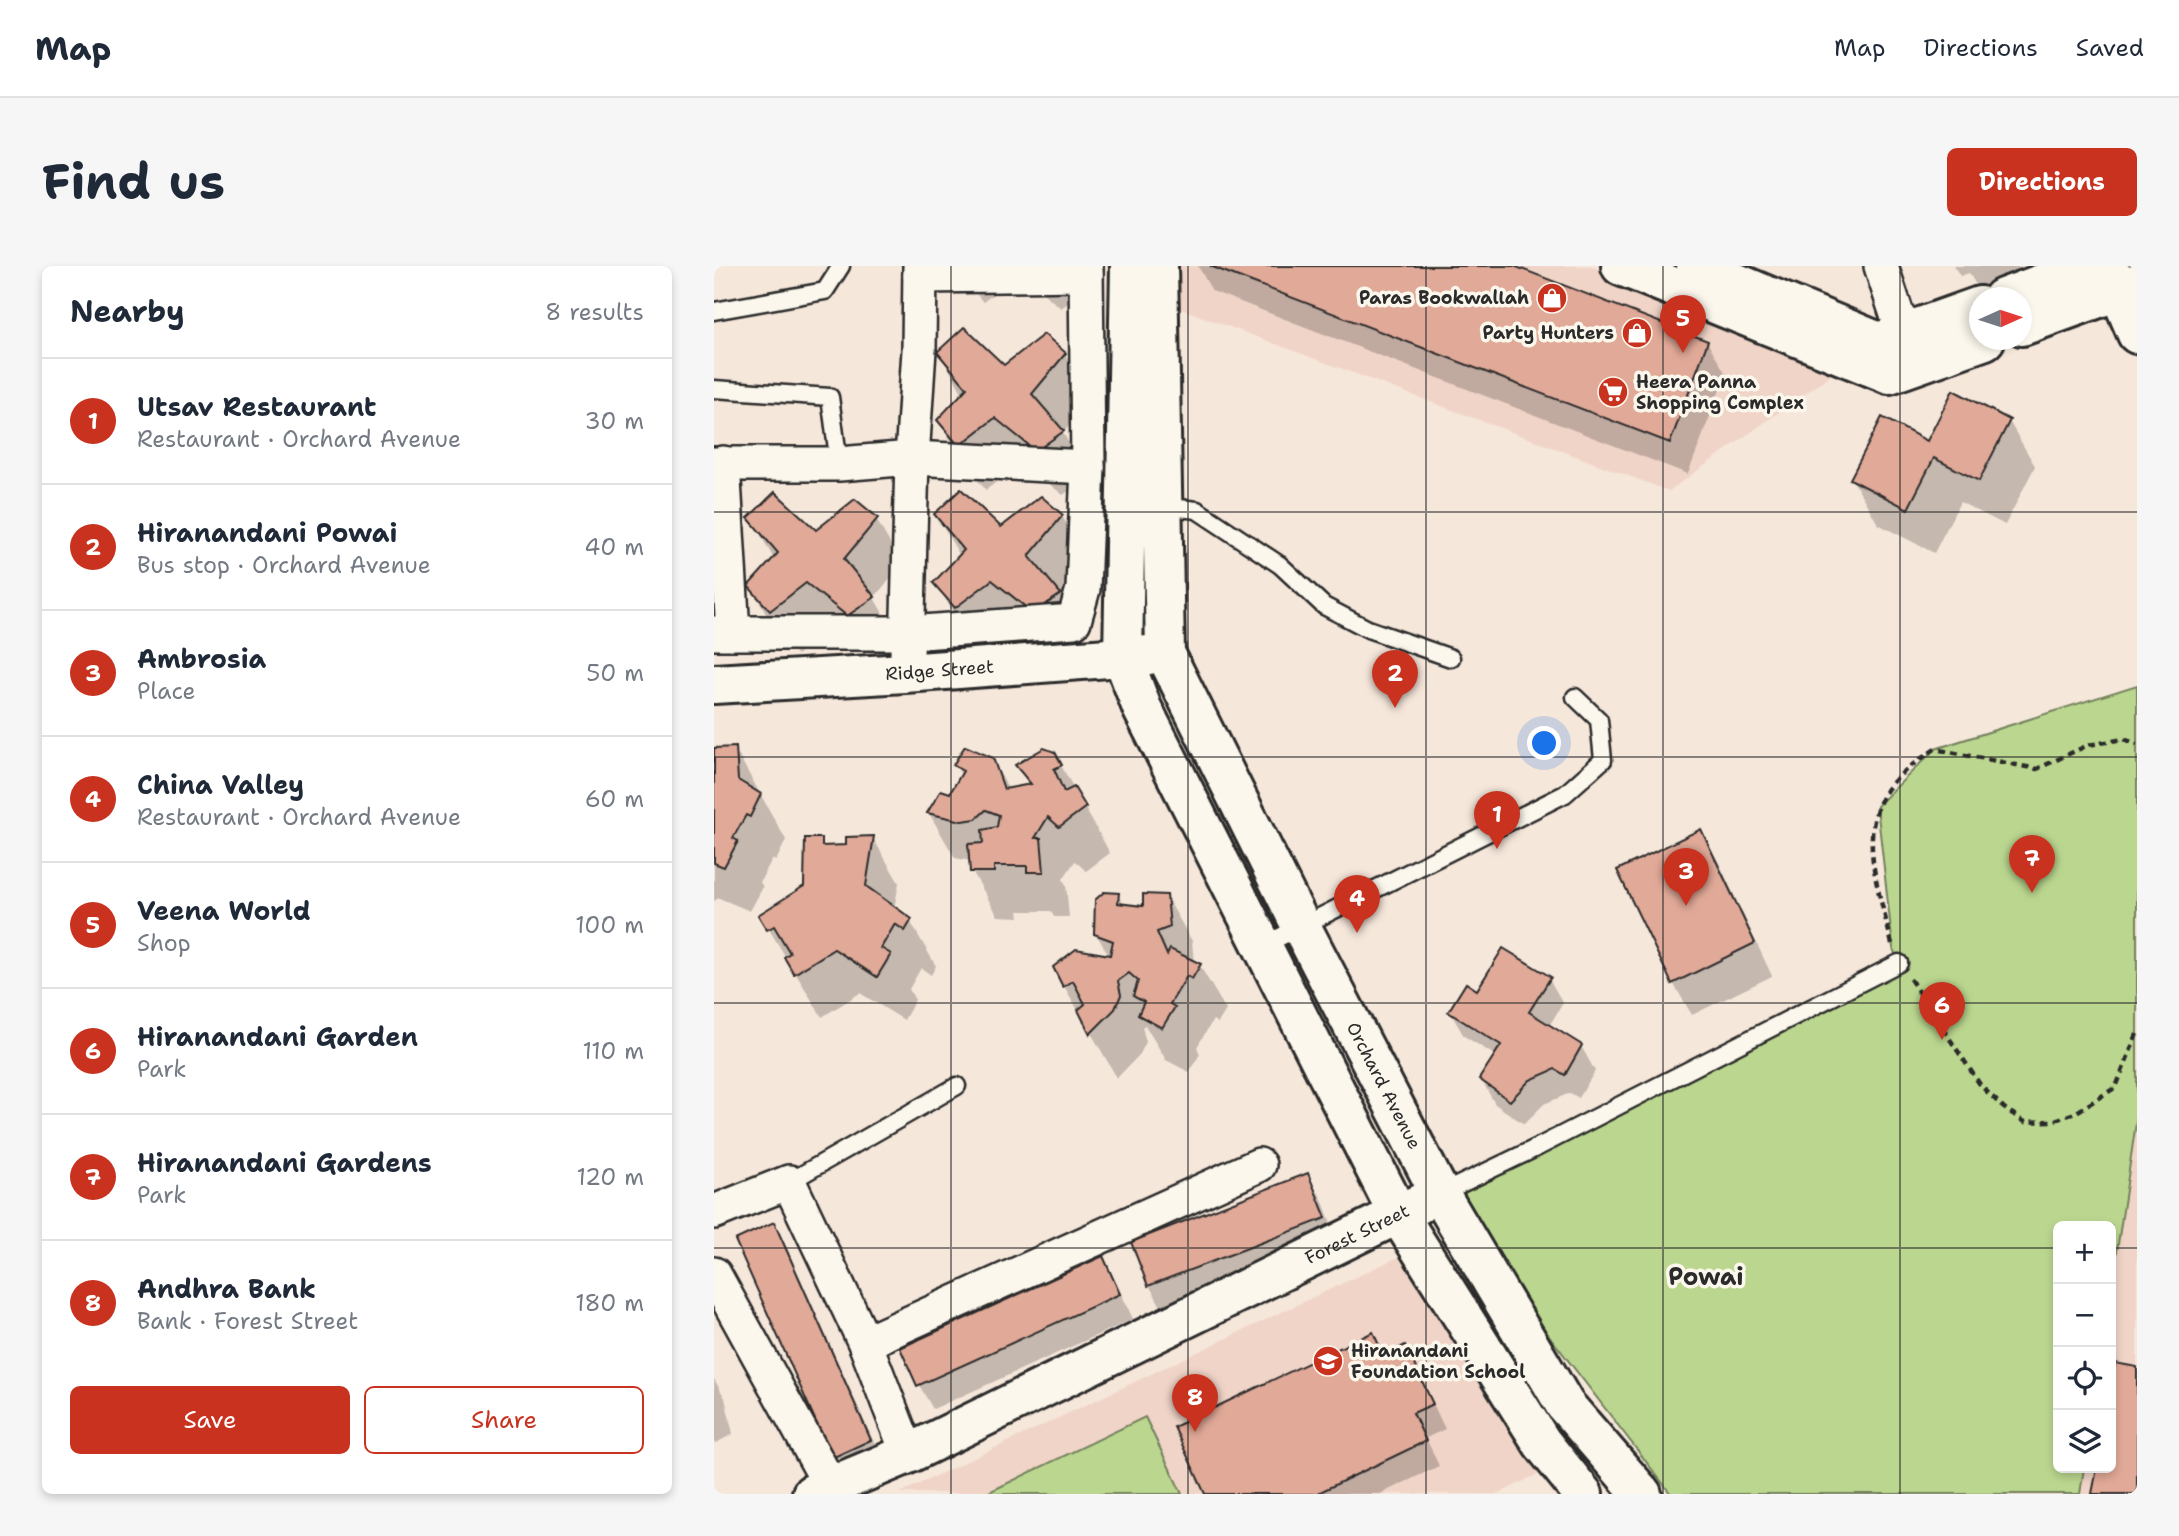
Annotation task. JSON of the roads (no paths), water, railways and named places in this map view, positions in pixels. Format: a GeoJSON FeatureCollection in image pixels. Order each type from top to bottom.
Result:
{"type":"FeatureCollection","features":[{"type":"Feature","properties":{"kind":"street"},"geometry":{"type":"LineString","coordinates":[[1130,266],[1144,506],[1164,653]]}},
{"type":"Feature","properties":{"kind":"street"},"geometry":{"type":"LineString","coordinates":[[1158,266],[1144,506],[1123,658],[1142,708],[1398,1214],[1542,1443],[1583,1494]]}},
{"type":"Feature","properties":{"kind":"street"},"geometry":{"type":"LineString","coordinates":[[1621,266],[1688,274],[1889,374],[1909,350],[1969,312]]}},
{"type":"Feature","properties":{"kind":"street"},"geometry":{"type":"LineString","coordinates":[[1881,266],[1909,350]]}},
{"type":"Feature","properties":{"kind":"street"},"geometry":{"type":"LineString","coordinates":[[905,673],[908,633],[912,458],[919,350],[920,271],[1086,270],[1088,467],[1083,589],[1074,621],[908,633],[724,633],[719,463],[839,464],[912,458],[1088,467]]}},
{"type":"Feature","properties":{"kind":"street"},"geometry":{"type":"LineString","coordinates":[[2032,316],[2076,278]]}},
{"type":"Feature","properties":{"kind":"street"},"geometry":{"type":"LineString","coordinates":[[2032,290],[2076,278],[2121,280],[2137,334]]}},
{"type":"Feature","properties":{"kind":"street"},"geometry":{"type":"LineString","coordinates":[[1909,350],[1969,342]]}},
{"type":"Feature","properties":{"kind":"street","name":"Ridge Street"},"geometry":{"type":"LineString","coordinates":[[714,684],[1123,658],[1164,653]]}},
{"type":"Feature","properties":{"kind":"street","name":"Orchard Avenue"},"geometry":{"type":"LineString","coordinates":[[1164,653],[1440,1194],[1565,1405],[1642,1494]]}},
{"type":"Feature","properties":{"kind":"street"},"geometry":{"type":"LineString","coordinates":[[865,1343],[1259,1165]]}},
{"type":"Feature","properties":{"kind":"street"},"geometry":{"type":"LineString","coordinates":[[714,1212],[789,1182],[865,1343],[908,1454]]}},
{"type":"Feature","properties":{"kind":"street","name":"Forest Street"},"geometry":{"type":"LineString","coordinates":[[821,1490],[908,1454],[1440,1194]]}},
{"type":"Feature","properties":{"kind":"street"},"geometry":{"type":"LineString","coordinates":[[714,1274],[821,1490]]}},
{"type":"Feature","properties":{"kind":"lane"},"geometry":{"type":"LineString","coordinates":[[714,311],[825,291],[841,266]]}},
{"type":"Feature","properties":{"kind":"lane"},"geometry":{"type":"LineString","coordinates":[[714,389],[830,397],[839,464]]}},
{"type":"Feature","properties":{"kind":"lane"},"geometry":{"type":"LineString","coordinates":[[1144,506],[1197,510],[1280,565],[1324,606],[1368,629],[1451,658]]}},
{"type":"Feature","properties":{"kind":"lane"},"geometry":{"type":"LineString","coordinates":[[1261,947],[1565,794],[1603,760],[1599,720],[1575,697]]}},
{"type":"Feature","properties":{"kind":"lane","name":"Forest Street"},"geometry":{"type":"LineString","coordinates":[[1440,1194],[1899,963]]}},
{"type":"Feature","properties":{"kind":"lane"},"geometry":{"type":"LineString","coordinates":[[789,1182],[957,1086]]}},
{"type":"Feature","properties":{"kind":"place","name":"Paras Bookwallah"},"geometry":{"type":"Point","coordinates":[1552,298]}},
{"type":"Feature","properties":{"kind":"place","name":"Party Hunters"},"geometry":{"type":"Point","coordinates":[1637,333]}},
{"type":"Feature","properties":{"kind":"place","name":"Veena World"},"geometry":{"type":"Point","coordinates":[1683,353]}},
{"type":"Feature","properties":{"kind":"place","name":"Heera Panna Shopping Complex"},"geometry":{"type":"Point","coordinates":[1613,392]}},
{"type":"Feature","properties":{"kind":"place","name":"Hiranandani Powai"},"geometry":{"type":"Point","coordinates":[1395,708]}},
{"type":"Feature","properties":{"kind":"place","name":"Utsav Restaurant"},"geometry":{"type":"Point","coordinates":[1497,849]}},
{"type":"Feature","properties":{"kind":"place","name":"Hiranandani Gardens"},"geometry":{"type":"Point","coordinates":[2032,893]}},
{"type":"Feature","properties":{"kind":"place","name":"Ambrosia"},"geometry":{"type":"Point","coordinates":[1686,906]}},
{"type":"Feature","properties":{"kind":"place","name":"China Valley"},"geometry":{"type":"Point","coordinates":[1357,933]}},
{"type":"Feature","properties":{"kind":"place","name":"Hiranandani Garden"},"geometry":{"type":"Point","coordinates":[1942,1040]}},
{"type":"Feature","properties":{"kind":"place","name":"Hiranandani Foundation School"},"geometry":{"type":"Point","coordinates":[1328,1361]}},
{"type":"Feature","properties":{"kind":"place","name":"Andhra Bank"},"geometry":{"type":"Point","coordinates":[1195,1432]}},
{"type":"Feature","properties":{"kind":"district","name":"Powai"},"geometry":{"type":"Point","coordinates":[1706,1277]}}]}
